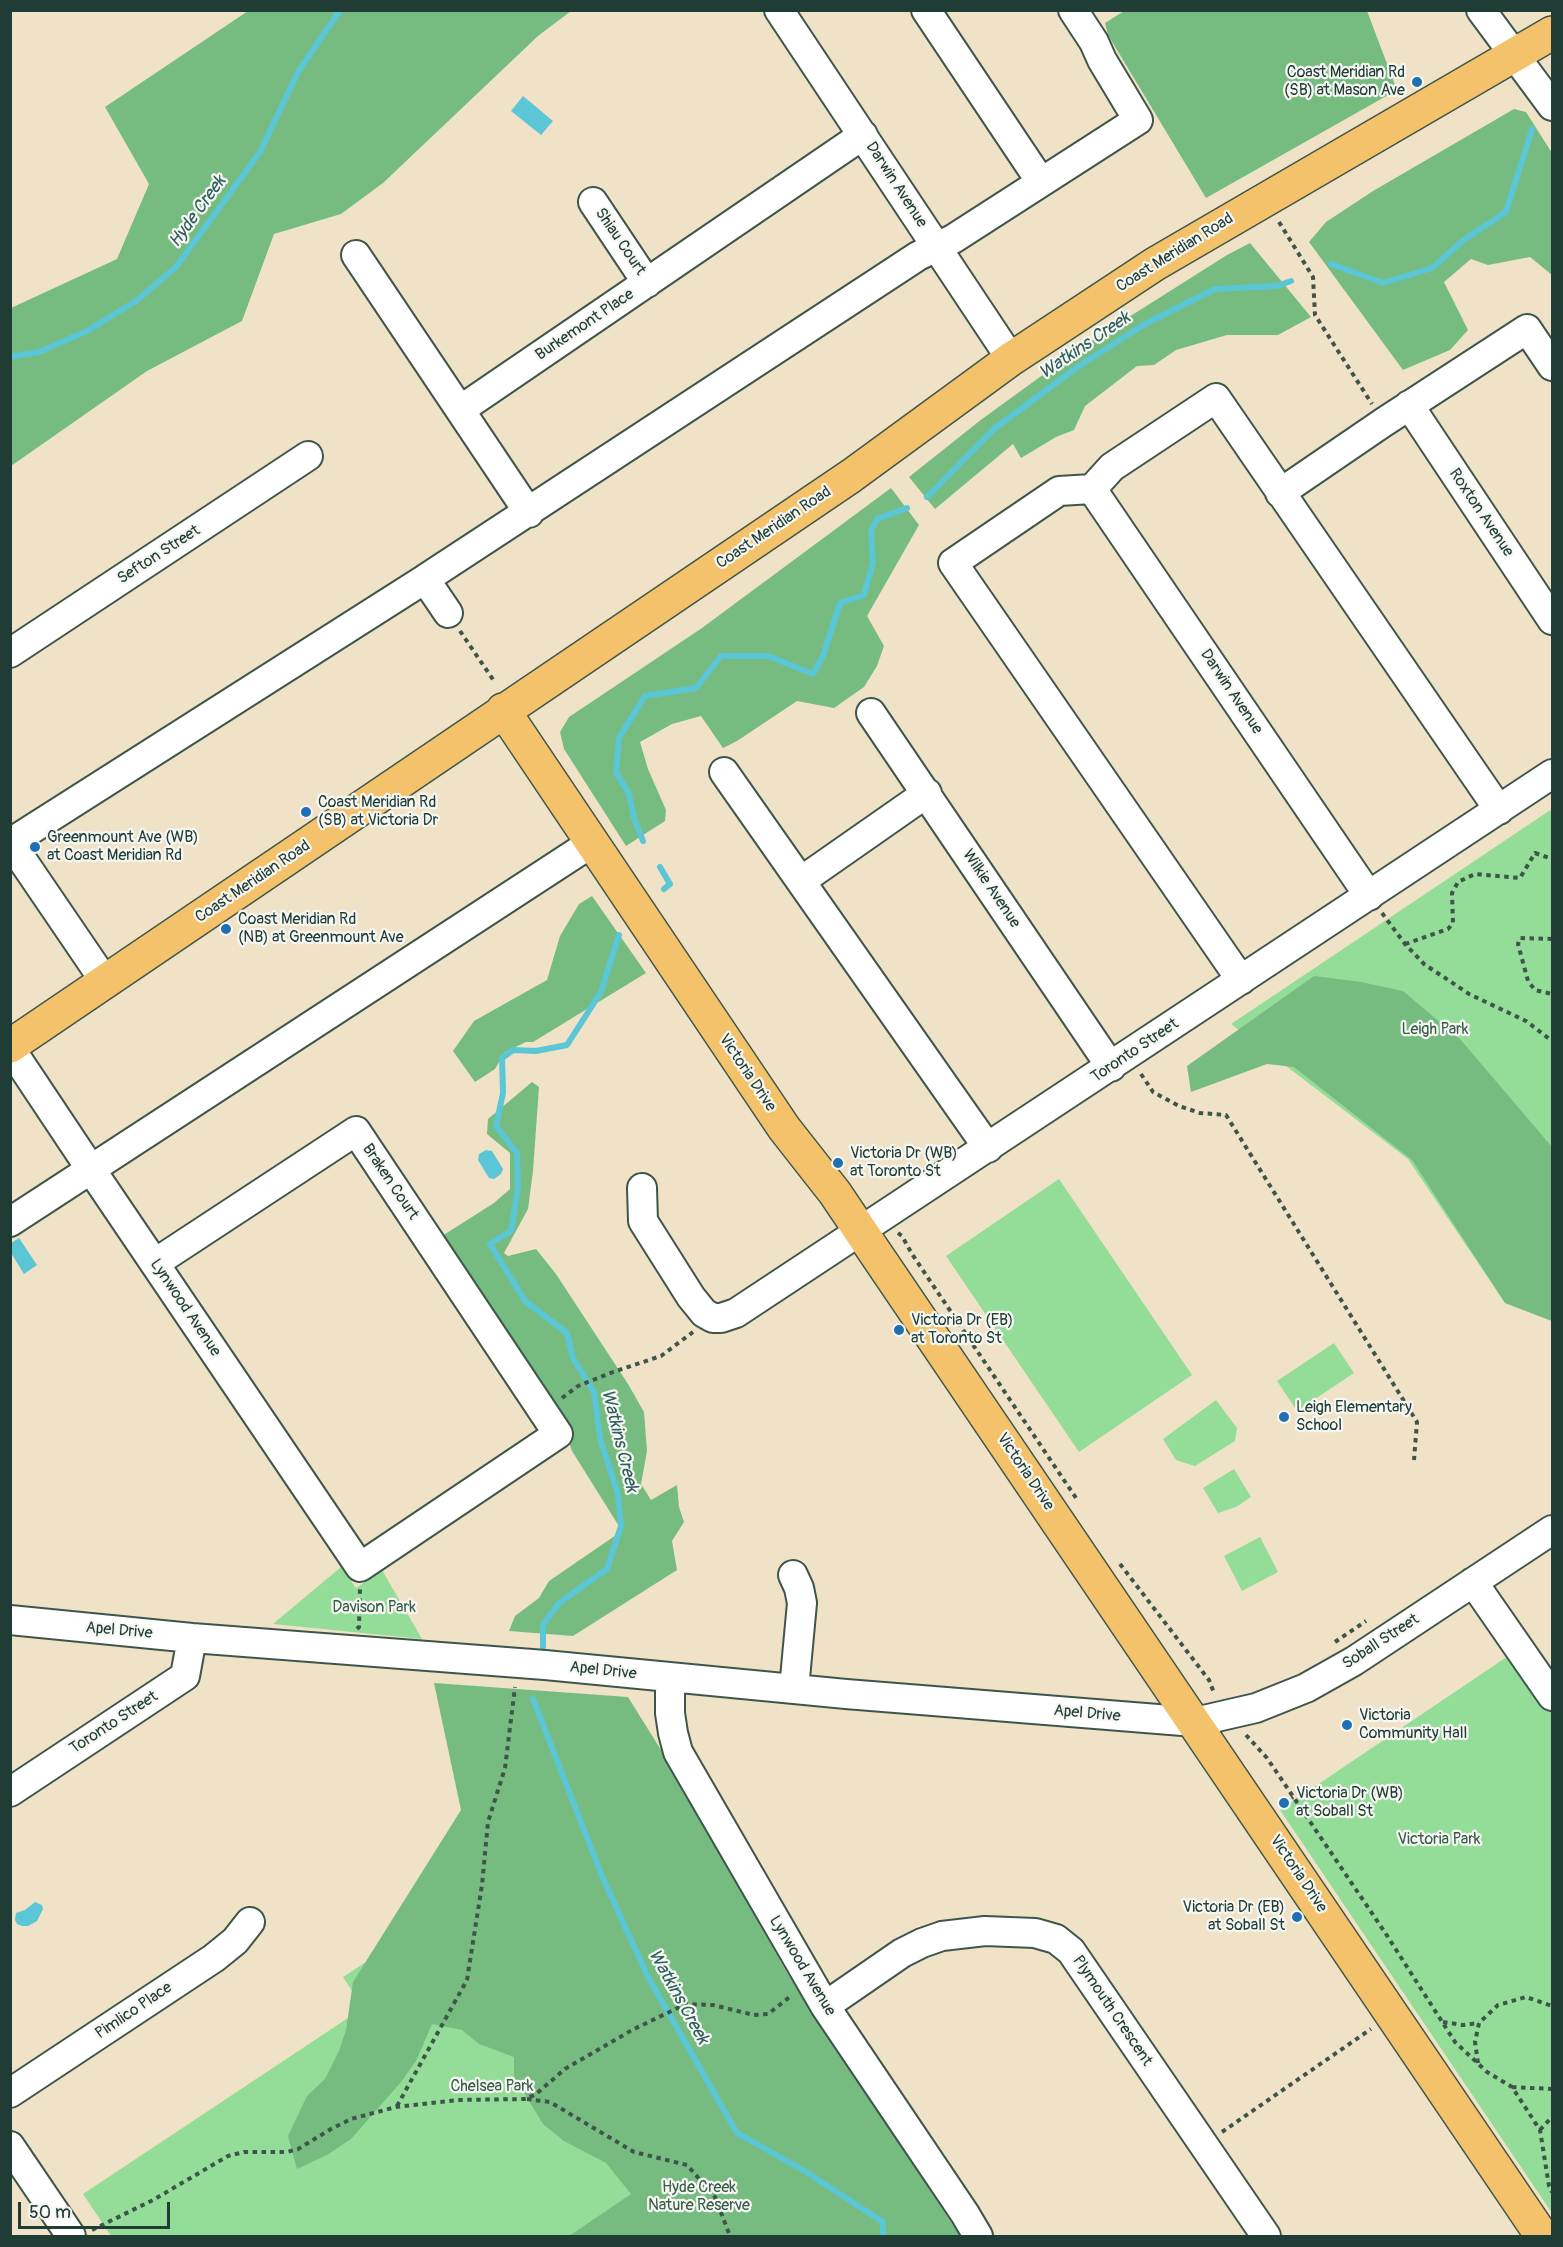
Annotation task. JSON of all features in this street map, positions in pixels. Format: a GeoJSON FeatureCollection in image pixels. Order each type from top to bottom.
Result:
{"type":"FeatureCollection","features":[{"type":"Feature","properties":{"kind":"main road","name":"Coast Meridian Road"},"geometry":{"type":"LineString","coordinates":[[10,1047],[106,983],[499,696],[851,476],[1011,359],[1155,264],[1552,33]]}},
{"type":"Feature","properties":{"kind":"main road","name":"Victoria Drive"},"geometry":{"type":"LineString","coordinates":[[499,696],[592,842],[784,1128],[826,1181],[861,1232],[1542,2236]]}},
{"type":"Feature","properties":{"kind":"street","name":"Darwin Avenue"},"geometry":{"type":"LineString","coordinates":[[779,10],[1011,359]]}},
{"type":"Feature","properties":{"kind":"street"},"geometry":{"type":"LineString","coordinates":[[926,10],[1041,182]]}},
{"type":"Feature","properties":{"kind":"street"},"geometry":{"type":"LineString","coordinates":[[106,983],[11,843],[529,513],[918,256],[953,239],[1138,120],[1102,60],[1094,42],[1073,10]]}},
{"type":"Feature","properties":{"kind":"street"},"geometry":{"type":"LineString","coordinates":[[1481,10],[1552,106]]}},
{"type":"Feature","properties":{"kind":"street","name":"Burkemont Place"},"geometry":{"type":"LineString","coordinates":[[460,410],[863,135]]}},
{"type":"Feature","properties":{"kind":"street","name":"Shiau Court"},"geometry":{"type":"LineString","coordinates":[[593,202],[647,283]]}},
{"type":"Feature","properties":{"kind":"street"},"geometry":{"type":"LineString","coordinates":[[356,255],[529,513]]}},
{"type":"Feature","properties":{"kind":"street"},"geometry":{"type":"LineString","coordinates":[[1280,493],[1409,405],[1527,329],[1552,366]]}},
{"type":"Feature","properties":{"kind":"street"},"geometry":{"type":"LineString","coordinates":[[1241,980],[953,563],[1059,491],[1092,489],[1112,467],[1216,398],[1499,810]]}},
{"type":"Feature","properties":{"kind":"street","name":"Roxton Avenue"},"geometry":{"type":"LineString","coordinates":[[1409,405],[1552,620]]}},
{"type":"Feature","properties":{"kind":"street","name":"Sefton Street"},"geometry":{"type":"LineString","coordinates":[[10,653],[308,456]]}},
{"type":"Feature","properties":{"kind":"street","name":"Darwin Avenue"},"geometry":{"type":"LineString","coordinates":[[1092,489],[1369,896]]}},
{"type":"Feature","properties":{"kind":"street"},"geometry":{"type":"LineString","coordinates":[[425,579],[448,613]]}},
{"type":"Feature","properties":{"kind":"street","name":"Wilkie Avenue"},"geometry":{"type":"LineString","coordinates":[[871,713],[1111,1067]]}},
{"type":"Feature","properties":{"kind":"street"},"geometry":{"type":"LineString","coordinates":[[724,772],[988,1148]]}},
{"type":"Feature","properties":{"kind":"street","name":"Toronto Street"},"geometry":{"type":"LineString","coordinates":[[713,1318],[722,1318],[736,1313],[861,1232],[1552,774]]}},
{"type":"Feature","properties":{"kind":"street"},"geometry":{"type":"LineString","coordinates":[[801,881],[927,793]]}},
{"type":"Feature","properties":{"kind":"street"},"geometry":{"type":"LineString","coordinates":[[10,1221],[592,842]]}},
{"type":"Feature","properties":{"kind":"street","name":"Lynwood Avenue"},"geometry":{"type":"LineString","coordinates":[[10,1047],[360,1567]]}},
{"type":"Feature","properties":{"kind":"street","name":"Braken Court"},"geometry":{"type":"LineString","coordinates":[[155,1263],[356,1131],[558,1434],[360,1567]]}},
{"type":"Feature","properties":{"kind":"street"},"geometry":{"type":"LineString","coordinates":[[642,1188],[641,1210],[648,1231],[692,1297],[704,1313],[713,1318]]}},
{"type":"Feature","properties":{"kind":"street","name":"Soball Street"},"geometry":{"type":"LineString","coordinates":[[1195,1722],[1256,1708],[1306,1688],[1359,1657],[1552,1530]]}},
{"type":"Feature","properties":{"kind":"street"},"geometry":{"type":"LineString","coordinates":[[792,1575],[799,1588],[802,1604],[794,1689]]}},
{"type":"Feature","properties":{"kind":"street"},"geometry":{"type":"LineString","coordinates":[[1473,1582],[1544,1664],[1552,1696]]}},
{"type":"Feature","properties":{"kind":"street","name":"Apel Drive"},"geometry":{"type":"LineString","coordinates":[[10,1620],[192,1638],[517,1663],[794,1689],[1195,1722]]}},
{"type":"Feature","properties":{"kind":"street","name":"Toronto Street"},"geometry":{"type":"LineString","coordinates":[[10,1792],[185,1676],[192,1638]]}},
{"type":"Feature","properties":{"kind":"street","name":"Lynwood Avenue"},"geometry":{"type":"LineString","coordinates":[[670,1678],[670,1713],[678,1752],[825,2006],[978,2236]]}},
{"type":"Feature","properties":{"kind":"street","name":"Pimlico Place"},"geometry":{"type":"LineString","coordinates":[[10,2093],[214,1958],[234,1941],[250,1922]]}},
{"type":"Feature","properties":{"kind":"street","name":"Plymouth Crescent"},"geometry":{"type":"LineString","coordinates":[[825,2006],[902,1953],[942,1936],[985,1931],[1035,1933],[1056,1940],[1071,1951],[1266,2236]]}},
{"type":"Feature","properties":{"kind":"street"},"geometry":{"type":"LineString","coordinates":[[10,2146],[78,2235]]}},
{"type":"Feature","properties":{"kind":"path"},"geometry":{"type":"LineString","coordinates":[[1267,197],[1313,277],[1315,315],[1384,422]]}},
{"type":"Feature","properties":{"kind":"path"},"geometry":{"type":"LineString","coordinates":[[448,613],[499,696]]}},
{"type":"Feature","properties":{"kind":"path"},"geometry":{"type":"LineString","coordinates":[[1405,944],[1448,929],[1454,923],[1452,893],[1458,882],[1475,874],[1520,878],[1535,853],[1552,859]]}},
{"type":"Feature","properties":{"kind":"path"},"geometry":{"type":"LineString","coordinates":[[1369,896],[1405,944],[1424,964],[1469,994],[1526,1021],[1552,1041]]}},
{"type":"Feature","properties":{"kind":"path"},"geometry":{"type":"LineString","coordinates":[[1552,939],[1520,938],[1518,944],[1528,981],[1535,990],[1552,994]]}},
{"type":"Feature","properties":{"kind":"path"},"geometry":{"type":"LineString","coordinates":[[1141,1074],[1153,1092],[1179,1106],[1200,1113],[1226,1115],[1416,1422],[1414,1460]]}},
{"type":"Feature","properties":{"kind":"path"},"geometry":{"type":"LineString","coordinates":[[898,1233],[1082,1506]]}},
{"type":"Feature","properties":{"kind":"path"},"geometry":{"type":"LineString","coordinates":[[578,1386],[661,1356],[713,1318]]}},
{"type":"Feature","properties":{"kind":"path"},"geometry":{"type":"LineString","coordinates":[[1114,1554],[1209,1680],[1215,1695],[1222,1692]]}},
{"type":"Feature","properties":{"kind":"path"},"geometry":{"type":"LineString","coordinates":[[353,1633],[359,1627],[360,1567]]}},
{"type":"Feature","properties":{"kind":"path"},"geometry":{"type":"LineString","coordinates":[[1334,1643],[1370,1619]]}},
{"type":"Feature","properties":{"kind":"path"},"geometry":{"type":"LineString","coordinates":[[396,2107],[467,1980],[482,1886],[488,1822],[506,1768],[517,1663]]}},
{"type":"Feature","properties":{"kind":"path"},"geometry":{"type":"LineString","coordinates":[[1249,1739],[1267,1758],[1386,1934],[1455,2042],[1487,2072],[1512,2087],[1540,2130],[1549,2186],[1552,2192]]}},
{"type":"Feature","properties":{"kind":"path"},"geometry":{"type":"LineString","coordinates":[[1284,1803],[1293,1797]]}},
{"type":"Feature","properties":{"kind":"path"},"geometry":{"type":"LineString","coordinates":[[526,2099],[536,2094],[566,2069],[632,2030],[686,2004],[713,2005],[754,2015],[768,2014],[810,1981]]}},
{"type":"Feature","properties":{"kind":"path"},"geometry":{"type":"LineString","coordinates":[[1478,2063],[1475,2042],[1479,2023],[1498,2004],[1526,1997],[1552,2006]]}},
{"type":"Feature","properties":{"kind":"path"},"geometry":{"type":"LineString","coordinates":[[1443,2022],[1463,2025],[1479,2023]]}},
{"type":"Feature","properties":{"kind":"path"},"geometry":{"type":"LineString","coordinates":[[1203,2145],[1374,2027]]}},
{"type":"Feature","properties":{"kind":"path"},"geometry":{"type":"LineString","coordinates":[[1512,2087],[1552,2089]]}},
{"type":"Feature","properties":{"kind":"path"},"geometry":{"type":"LineString","coordinates":[[78,2235],[106,2225],[228,2156],[244,2152],[287,2152],[298,2149],[351,2119],[396,2107],[458,2100],[526,2099],[550,2102],[634,2152],[687,2165],[715,2198],[730,2236]]}},
{"type":"Feature","properties":{"kind":"path"},"geometry":{"type":"LineString","coordinates":[[1540,2130],[1552,2117]]}},
{"type":"Feature","properties":{"kind":"green space"},"geometry":{"type":"Polygon","coordinates":[[[248,11],[571,11],[538,36],[383,183],[341,214],[274,234],[242,321],[147,371],[11,466],[11,308],[117,259],[149,184],[105,107],[248,11]]]}},
{"type":"Feature","properties":{"kind":"green space"},"geometry":{"type":"Polygon","coordinates":[[[1124,11],[1367,11],[1397,90],[1206,198],[1108,35],[1105,23],[1124,11]]]}},
{"type":"Feature","properties":{"kind":"green space"},"geometry":{"type":"Polygon","coordinates":[[[1514,109],[1526,112],[1552,153],[1552,275],[1530,257],[1488,265],[1471,259],[1444,282],[1468,330],[1450,350],[1403,370],[1309,242],[1326,222],[1373,191],[1514,109]]]}},
{"type":"Feature","properties":{"kind":"green space"},"geometry":{"type":"Polygon","coordinates":[[[1250,243],[1311,317],[1278,335],[1227,335],[1176,350],[1154,365],[1137,366],[1085,406],[1074,430],[1056,437],[1021,458],[1013,444],[935,509],[909,477],[982,419],[1080,348],[1227,255],[1250,243]]]}},
{"type":"Feature","properties":{"kind":"green space"},"geometry":{"type":"Polygon","coordinates":[[[891,488],[919,525],[867,616],[884,646],[877,666],[864,687],[834,708],[797,701],[723,748],[701,716],[672,724],[640,742],[648,769],[666,810],[665,821],[626,846],[564,749],[560,732],[569,717],[702,628],[891,488]]]}},
{"type":"Feature","properties":{"kind":"green space","name":"Leigh Park"},"geometry":{"type":"Polygon","coordinates":[[[1552,809],[1552,1321],[1505,1303],[1408,1159],[1231,1024],[1552,809]]]}},
{"type":"Feature","properties":{"kind":"green space"},"geometry":{"type":"Polygon","coordinates":[[[592,896],[646,973],[533,1042],[526,1042],[505,1052],[495,1069],[475,1082],[453,1051],[474,1021],[547,980],[560,936],[579,904],[592,896]]]}},
{"type":"Feature","properties":{"kind":"green space"},"geometry":{"type":"Polygon","coordinates":[[[1314,976],[1361,982],[1403,991],[1460,1039],[1552,1147],[1552,1321],[1505,1303],[1412,1160],[1294,1067],[1267,1064],[1191,1092],[1187,1066],[1314,976]]]}},
{"type":"Feature","properties":{"kind":"green space"},"geometry":{"type":"Polygon","coordinates":[[[532,1082],[539,1087],[528,1209],[504,1253],[508,1256],[536,1249],[556,1274],[644,1412],[647,1451],[641,1484],[651,1500],[677,1485],[679,1507],[684,1522],[672,1541],[677,1570],[573,1636],[509,1631],[515,1616],[539,1598],[549,1581],[622,1531],[572,1451],[557,1406],[442,1236],[494,1203],[510,1189],[510,1153],[487,1134],[488,1119],[532,1082]]]}},
{"type":"Feature","properties":{"kind":"green space"},"geometry":{"type":"Polygon","coordinates":[[[1059,1179],[1192,1375],[1079,1452],[946,1256],[1059,1179]]]}},
{"type":"Feature","properties":{"kind":"green space"},"geometry":{"type":"Polygon","coordinates":[[[1334,1343],[1354,1373],[1297,1411],[1277,1381],[1334,1343]]]}},
{"type":"Feature","properties":{"kind":"green space"},"geometry":{"type":"Polygon","coordinates":[[[1216,1400],[1237,1428],[1235,1441],[1195,1466],[1176,1460],[1163,1439],[1216,1400]]]}},
{"type":"Feature","properties":{"kind":"green space"},"geometry":{"type":"Polygon","coordinates":[[[1234,1469],[1251,1497],[1236,1507],[1218,1513],[1203,1488],[1234,1469]]]}},
{"type":"Feature","properties":{"kind":"green space"},"geometry":{"type":"Polygon","coordinates":[[[1260,1537],[1278,1572],[1242,1591],[1224,1556],[1260,1537]]]}},
{"type":"Feature","properties":{"kind":"green space","name":"Davison Park"},"geometry":{"type":"Polygon","coordinates":[[[341,1567],[356,1588],[382,1570],[422,1639],[273,1624],[341,1567]]]}},
{"type":"Feature","properties":{"kind":"green space","name":"Victoria Park"},"geometry":{"type":"Polygon","coordinates":[[[1520,1648],[1552,1696],[1552,2213],[1280,1810],[1520,1648]]]}},
{"type":"Feature","properties":{"kind":"green space","name":"Hyde Creek Nature Reserve"},"geometry":{"type":"Polygon","coordinates":[[[434,1683],[628,1697],[666,1758],[787,1973],[960,2236],[569,2236],[631,2194],[606,2163],[564,2141],[543,2124],[514,2076],[514,2057],[479,2044],[462,2030],[432,2024],[416,2061],[401,2082],[351,2139],[327,2155],[297,2169],[288,2136],[307,2096],[325,2079],[339,2051],[346,2030],[353,1982],[461,1810],[434,1683]]]}},
{"type":"Feature","properties":{"kind":"green space","name":"Chelsea Park"},"geometry":{"type":"Polygon","coordinates":[[[519,1862],[775,2236],[111,2236],[83,2194],[363,2008],[343,1977],[519,1862]]]}},
{"type":"Feature","properties":{"kind":"water"},"geometry":{"type":"Polygon","coordinates":[[[523,96],[553,121],[541,135],[511,111],[523,96]]]}},
{"type":"Feature","properties":{"kind":"water"},"geometry":{"type":"Polygon","coordinates":[[[486,1150],[492,1151],[503,1169],[501,1174],[494,1179],[489,1178],[478,1160],[479,1154],[486,1150]]]}},
{"type":"Feature","properties":{"kind":"water"},"geometry":{"type":"Polygon","coordinates":[[[19,1238],[37,1265],[24,1274],[11,1253],[11,1243],[19,1238]]]}},
{"type":"Feature","properties":{"kind":"water"},"geometry":{"type":"Polygon","coordinates":[[[35,1902],[42,1905],[43,1909],[37,1921],[28,1926],[17,1924],[16,1913],[25,1910],[35,1902]]]}},
{"type":"Feature","properties":{"kind":"waterway","name":"Hyde Creek"},"geometry":{"type":"LineString","coordinates":[[10,357],[39,352],[87,331],[136,301],[176,267],[260,152],[298,72],[340,10]]}},
{"type":"Feature","properties":{"kind":"waterway","name":"Watkins Creek"},"geometry":{"type":"LineString","coordinates":[[1331,264],[1383,283],[1432,268],[1465,239],[1506,212],[1532,129]]}},
{"type":"Feature","properties":{"kind":"waterway","name":"Watkins Creek"},"geometry":{"type":"LineString","coordinates":[[927,497],[994,429],[1076,368],[1145,324],[1215,289],[1277,286],[1291,281]]}},
{"type":"Feature","properties":{"kind":"waterway","name":"Watkins Creek"},"geometry":{"type":"LineString","coordinates":[[643,841],[634,818],[629,794],[616,772],[619,738],[645,696],[696,688],[721,656],[768,656],[813,674],[823,656],[840,603],[864,595],[873,562],[871,531],[877,519],[907,508]]}},
{"type":"Feature","properties":{"kind":"waterway","name":"Watkins Creek"},"geometry":{"type":"LineString","coordinates":[[660,867],[670,884],[664,889]]}},
{"type":"Feature","properties":{"kind":"waterway","name":"Watkins Creek"},"geometry":{"type":"LineString","coordinates":[[543,1647],[543,1625],[559,1603],[607,1569],[621,1526],[618,1494],[600,1438],[594,1392],[573,1358],[567,1333],[525,1301],[490,1244],[511,1231],[518,1188],[517,1153],[496,1126],[503,1093],[502,1058],[513,1050],[536,1051],[567,1045],[601,992],[619,935]]}},
{"type":"Feature","properties":{"kind":"waterway","name":"Watkins Creek"},"geometry":{"type":"LineString","coordinates":[[533,1699],[602,1876],[648,1977],[737,2133],[803,2170],[883,2222],[883,2236]]}},
{"type":"Feature","properties":{"kind":"place","name":"Coast Meridian Rd (SB) at Mason Ave"},"geometry":{"type":"Point","coordinates":[1417,82]}},
{"type":"Feature","properties":{"kind":"place","name":"Coast Meridian Rd (SB) at Victoria Dr"},"geometry":{"type":"Point","coordinates":[306,812]}},
{"type":"Feature","properties":{"kind":"place","name":"Greenmount Ave (WB) at Coast Meridian Rd"},"geometry":{"type":"Point","coordinates":[35,847]}},
{"type":"Feature","properties":{"kind":"place","name":"Coast Meridian Rd (NB) at Greenmount Ave"},"geometry":{"type":"Point","coordinates":[226,929]}},
{"type":"Feature","properties":{"kind":"place","name":"Victoria Dr (WB) at Toronto St"},"geometry":{"type":"Point","coordinates":[838,1163]}},
{"type":"Feature","properties":{"kind":"place","name":"Victoria Dr (EB) at Toronto St"},"geometry":{"type":"Point","coordinates":[899,1330]}},
{"type":"Feature","properties":{"kind":"place","name":"Leigh Elementary School"},"geometry":{"type":"Point","coordinates":[1284,1417]}},
{"type":"Feature","properties":{"kind":"place","name":"Victoria Community Hall"},"geometry":{"type":"Point","coordinates":[1347,1725]}},
{"type":"Feature","properties":{"kind":"place","name":"Victoria Dr (WB) at Soball St"},"geometry":{"type":"Point","coordinates":[1284,1803]}},
{"type":"Feature","properties":{"kind":"place","name":"Victoria Dr (EB) at Soball St"},"geometry":{"type":"Point","coordinates":[1297,1917]}}]}
